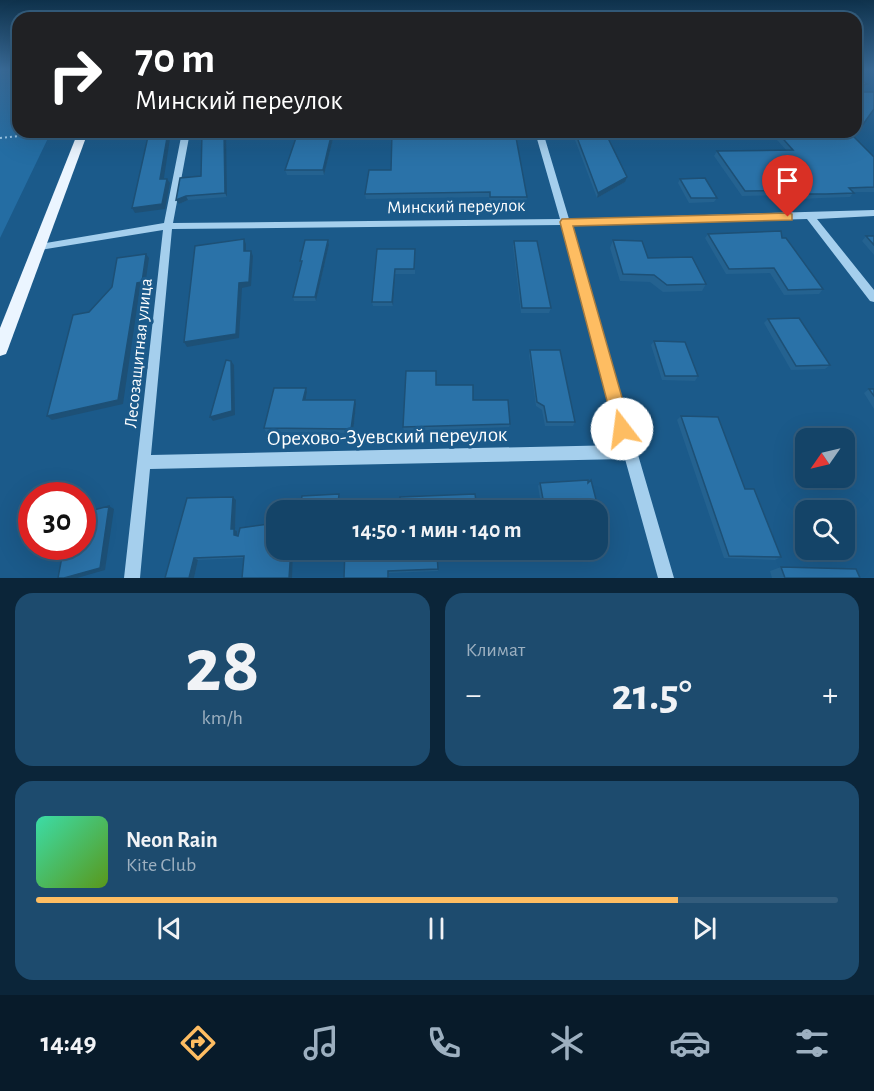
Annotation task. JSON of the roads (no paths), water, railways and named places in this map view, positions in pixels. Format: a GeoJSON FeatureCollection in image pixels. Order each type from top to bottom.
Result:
{"type":"FeatureCollection","features":[{"type":"Feature","properties":{"kind":"main road"},"geometry":{"type":"LineString","coordinates":[[0,349],[81,138]]}},
{"type":"Feature","properties":{"kind":"street","name":"Лесозащитная улица"},"geometry":{"type":"LineString","coordinates":[[132,578],[146,462],[168,226],[185,138]]}},
{"type":"Feature","properties":{"kind":"street"},"geometry":{"type":"LineString","coordinates":[[541,138],[666,578]]}},
{"type":"Feature","properties":{"kind":"street","name":"Минский переулок"},"geometry":{"type":"LineString","coordinates":[[40,247],[168,226],[566,222],[874,213]]}},
{"type":"Feature","properties":{"kind":"street"},"geometry":{"type":"LineString","coordinates":[[810,216],[874,298]]}},
{"type":"Feature","properties":{"kind":"street","name":"Орехово-Зуевский переулок"},"geometry":{"type":"LineString","coordinates":[[146,462],[629,452]]}}]}
